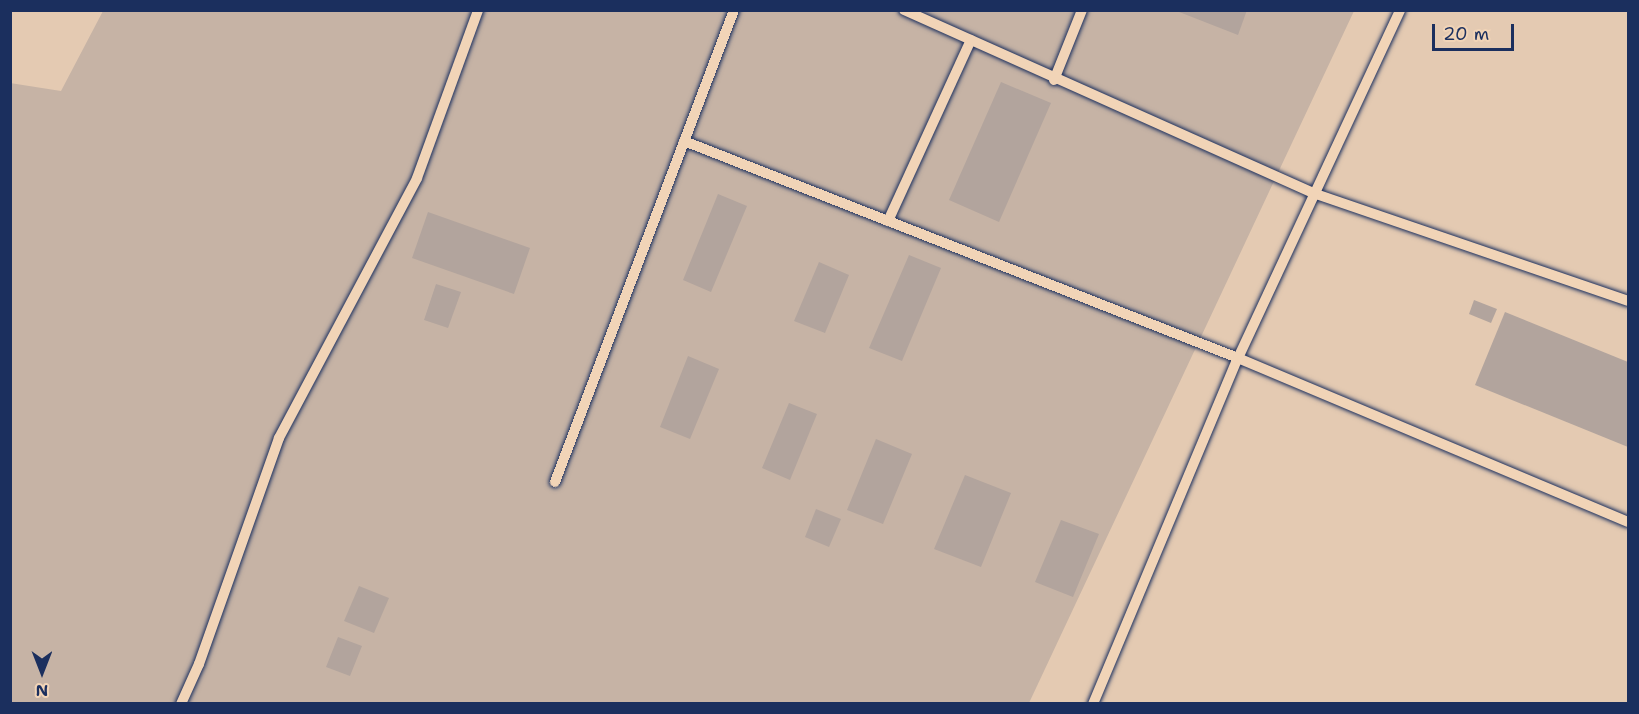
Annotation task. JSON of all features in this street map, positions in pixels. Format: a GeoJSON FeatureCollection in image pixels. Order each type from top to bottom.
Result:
{"type":"FeatureCollection","features":[{"type":"Feature","properties":{"kind":"lane"},"geometry":{"type":"LineString","coordinates":[[181,704],[199,664],[279,438],[417,178],[478,10]]}},
{"type":"Feature","properties":{"kind":"lane"},"geometry":{"type":"LineString","coordinates":[[555,482],[734,10]]}},
{"type":"Feature","properties":{"kind":"lane"},"geometry":{"type":"LineString","coordinates":[[904,10],[1054,80],[1313,193],[1629,301]]}},
{"type":"Feature","properties":{"kind":"lane"},"geometry":{"type":"LineString","coordinates":[[1054,80],[1082,10]]}},
{"type":"Feature","properties":{"kind":"lane"},"geometry":{"type":"LineString","coordinates":[[1092,704],[1238,358],[1400,10]]}},
{"type":"Feature","properties":{"kind":"lane"},"geometry":{"type":"LineString","coordinates":[[888,221],[971,40]]}},
{"type":"Feature","properties":{"kind":"lane"},"geometry":{"type":"LineString","coordinates":[[684,141],[1238,358],[1629,522]]}},
{"type":"Feature","properties":{"kind":"shaded area"},"geometry":{"type":"Polygon","coordinates":[[[103,11],[1354,11],[1029,703],[11,703],[10,83],[61,91],[103,11]]]}},
{"type":"Feature","properties":{"kind":"building"},"geometry":{"type":"Polygon","coordinates":[[[1174,10],[1247,10],[1238,35],[1174,10]]]}},
{"type":"Feature","properties":{"kind":"building"},"geometry":{"type":"Polygon","coordinates":[[[1001,82],[1051,103],[999,222],[949,200],[1001,82]]]}},
{"type":"Feature","properties":{"kind":"building"},"geometry":{"type":"Polygon","coordinates":[[[718,194],[747,206],[711,292],[683,280],[718,194]]]}},
{"type":"Feature","properties":{"kind":"building"},"geometry":{"type":"Polygon","coordinates":[[[428,212],[530,248],[514,294],[412,258],[428,212]]]}},
{"type":"Feature","properties":{"kind":"building"},"geometry":{"type":"Polygon","coordinates":[[[909,255],[941,268],[902,361],[869,348],[909,255]]]}},
{"type":"Feature","properties":{"kind":"building"},"geometry":{"type":"Polygon","coordinates":[[[819,262],[849,275],[825,333],[794,321],[819,262]]]}},
{"type":"Feature","properties":{"kind":"building"},"geometry":{"type":"Polygon","coordinates":[[[436,284],[461,292],[448,328],[424,320],[436,284]]]}},
{"type":"Feature","properties":{"kind":"building"},"geometry":{"type":"Polygon","coordinates":[[[1474,300],[1497,309],[1491,323],[1469,314],[1474,300]]]}},
{"type":"Feature","properties":{"kind":"building"},"geometry":{"type":"Polygon","coordinates":[[[1505,312],[1628,362],[1628,447],[1475,385],[1505,312]]]}},
{"type":"Feature","properties":{"kind":"building"},"geometry":{"type":"Polygon","coordinates":[[[688,356],[719,369],[690,439],[660,427],[688,356]]]}},
{"type":"Feature","properties":{"kind":"building"},"geometry":{"type":"Polygon","coordinates":[[[789,403],[817,414],[790,480],[762,468],[789,403]]]}},
{"type":"Feature","properties":{"kind":"building"},"geometry":{"type":"Polygon","coordinates":[[[876,439],[912,454],[883,524],[847,510],[876,439]]]}},
{"type":"Feature","properties":{"kind":"building"},"geometry":{"type":"Polygon","coordinates":[[[965,475],[1011,493],[981,567],[934,549],[965,475]]]}},
{"type":"Feature","properties":{"kind":"building"},"geometry":{"type":"Polygon","coordinates":[[[816,509],[841,519],[829,547],[805,537],[816,509]]]}},
{"type":"Feature","properties":{"kind":"building"},"geometry":{"type":"Polygon","coordinates":[[[1061,520],[1099,534],[1073,597],[1035,582],[1061,520]]]}},
{"type":"Feature","properties":{"kind":"building"},"geometry":{"type":"Polygon","coordinates":[[[359,586],[389,598],[374,633],[344,621],[359,586]]]}},
{"type":"Feature","properties":{"kind":"building"},"geometry":{"type":"Polygon","coordinates":[[[338,637],[362,646],[350,676],[326,667],[338,637]]]}}]}
